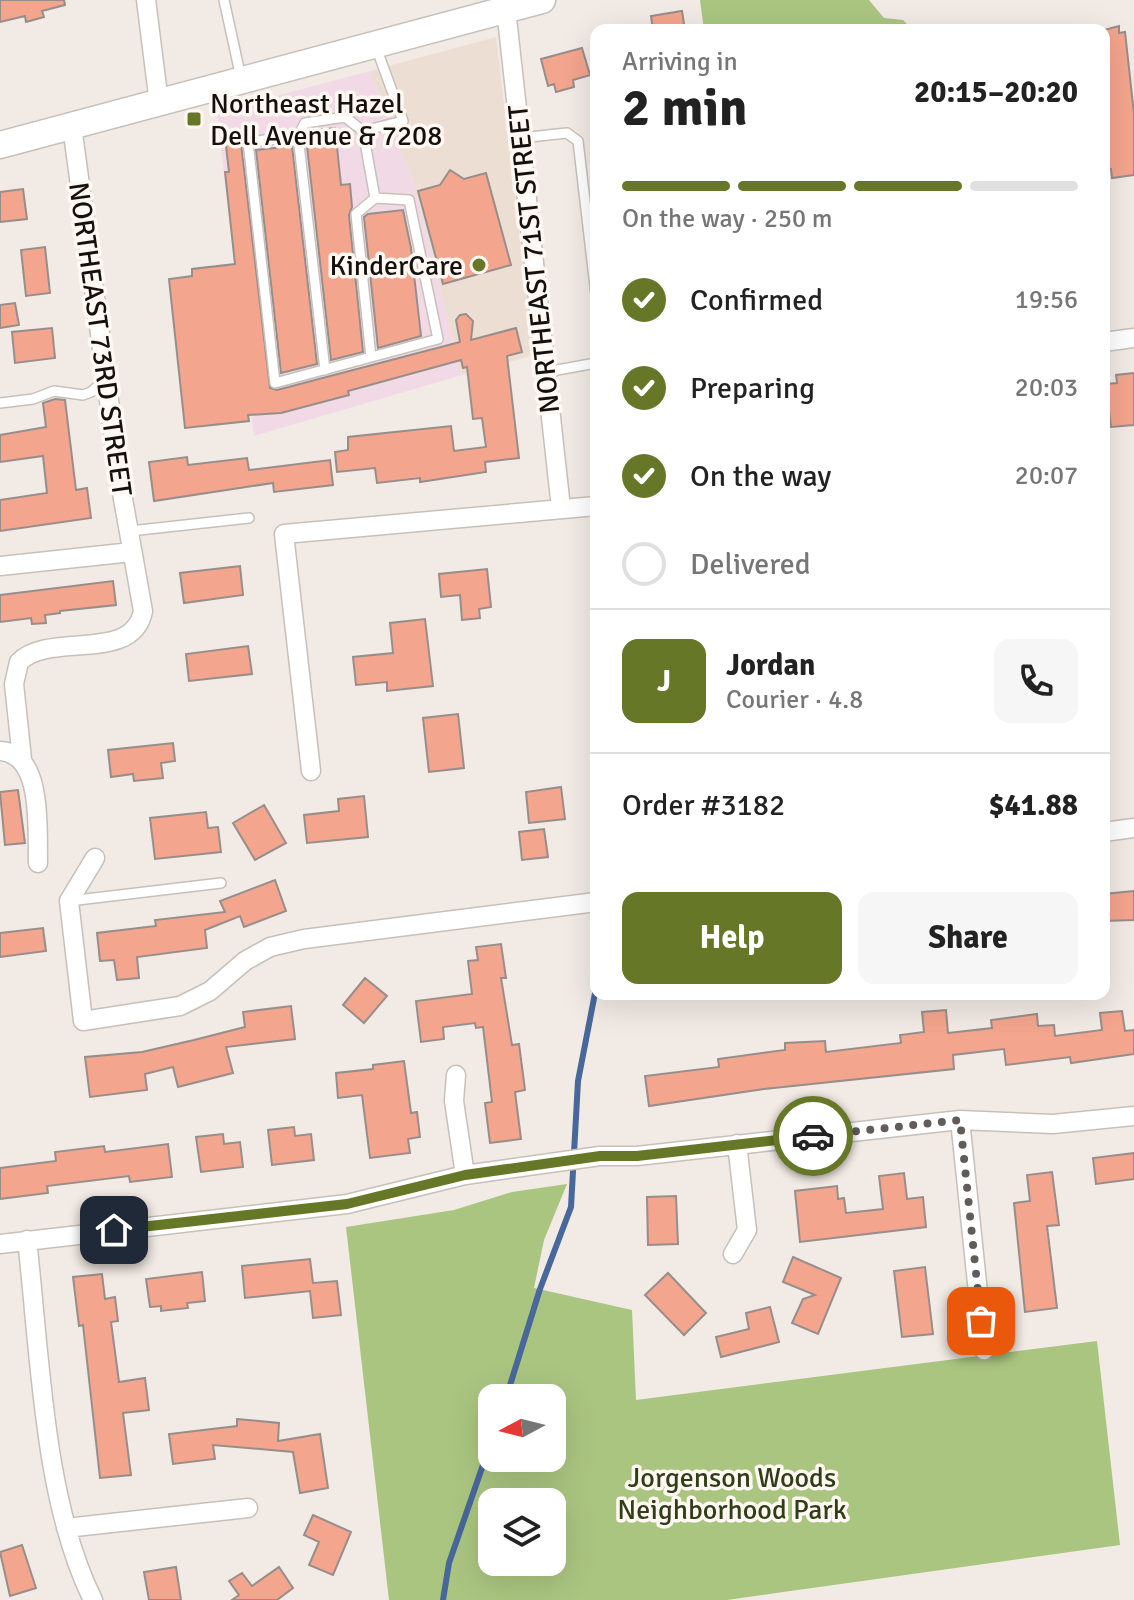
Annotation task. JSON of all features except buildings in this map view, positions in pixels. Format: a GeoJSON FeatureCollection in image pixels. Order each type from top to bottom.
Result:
{"type":"FeatureCollection","features":[{"type":"Feature","properties":{"kind":"main road"},"geometry":{"type":"LineString","coordinates":[[0,145],[375,45],[506,5],[542,0]]}},
{"type":"Feature","properties":{"kind":"street"},"geometry":{"type":"LineString","coordinates":[[146,0],[159,103]]}},
{"type":"Feature","properties":{"kind":"street","name":"NORTHEAST 71ST STREET"},"geometry":{"type":"LineString","coordinates":[[506,5],[561,508]]}},
{"type":"Feature","properties":{"kind":"street","name":"NORTHEAST 73RD STREET"},"geometry":{"type":"LineString","coordinates":[[22,759],[14,684],[19,662],[37,651],[111,641],[136,630],[143,611],[106,379],[72,126]]}},
{"type":"Feature","properties":{"kind":"street"},"geometry":{"type":"LineString","coordinates":[[1110,341],[1134,338]]}},
{"type":"Feature","properties":{"kind":"street"},"geometry":{"type":"LineString","coordinates":[[311,771],[284,534],[590,506]]}},
{"type":"Feature","properties":{"kind":"street"},"geometry":{"type":"LineString","coordinates":[[0,566],[132,552]]}},
{"type":"Feature","properties":{"kind":"street"},"geometry":{"type":"LineString","coordinates":[[0,751],[22,759],[31,777],[38,863]]}},
{"type":"Feature","properties":{"kind":"street"},"geometry":{"type":"LineString","coordinates":[[1110,831],[1134,828]]}},
{"type":"Feature","properties":{"kind":"street"},"geometry":{"type":"LineString","coordinates":[[95,858],[69,901],[83,1021],[180,1006],[210,991],[245,961],[270,947],[304,939],[590,903]]}},
{"type":"Feature","properties":{"kind":"street"},"geometry":{"type":"LineString","coordinates":[[456,1075],[454,1101],[465,1175]]}},
{"type":"Feature","properties":{"kind":"street"},"geometry":{"type":"LineString","coordinates":[[0,1244],[347,1204],[465,1175],[600,1156],[637,1156],[960,1120],[1053,1124],[1134,1116]]}},
{"type":"Feature","properties":{"kind":"street"},"geometry":{"type":"LineString","coordinates":[[960,1120],[984,1350]]}},
{"type":"Feature","properties":{"kind":"street"},"geometry":{"type":"LineString","coordinates":[[733,1254],[747,1230],[737,1144]]}},
{"type":"Feature","properties":{"kind":"street"},"geometry":{"type":"LineString","coordinates":[[27,1240],[52,1461],[66,1528],[79,1572],[93,1600]]}},
{"type":"Feature","properties":{"kind":"street"},"geometry":{"type":"LineString","coordinates":[[66,1528],[248,1508]]}},
{"type":"Feature","properties":{"kind":"lane"},"geometry":{"type":"LineString","coordinates":[[224,0],[242,80]]}},
{"type":"Feature","properties":{"kind":"lane"},"geometry":{"type":"LineString","coordinates":[[363,131],[403,121],[375,45]]}},
{"type":"Feature","properties":{"kind":"lane"},"geometry":{"type":"LineString","coordinates":[[325,370],[298,136],[305,123],[345,117],[363,131],[375,198]]}},
{"type":"Feature","properties":{"kind":"lane"},"geometry":{"type":"LineString","coordinates":[[520,138],[567,133],[578,141],[590,244]]}},
{"type":"Feature","properties":{"kind":"lane"},"geometry":{"type":"LineString","coordinates":[[298,136],[248,142],[275,383],[438,339],[409,200],[375,198],[356,214],[371,357]]}},
{"type":"Feature","properties":{"kind":"lane"},"geometry":{"type":"LineString","coordinates":[[546,372],[590,364]]}},
{"type":"Feature","properties":{"kind":"lane"},"geometry":{"type":"LineString","coordinates":[[0,403],[33,399],[54,391],[83,395],[106,379]]}},
{"type":"Feature","properties":{"kind":"lane"},"geometry":{"type":"LineString","coordinates":[[130,531],[249,518]]}},
{"type":"Feature","properties":{"kind":"lane"},"geometry":{"type":"LineString","coordinates":[[69,901],[221,883]]}},
{"type":"Feature","properties":{"kind":"shaded area","name":"KinderCare"},"geometry":{"type":"Polygon","coordinates":[[[496,37],[534,355],[462,375],[412,176],[370,71],[496,37]]]}},
{"type":"Feature","properties":{"kind":"shaded area"},"geometry":{"type":"Polygon","coordinates":[[[370,71],[412,176],[462,375],[254,436],[217,112],[370,71]]]}},
{"type":"Feature","properties":{"kind":"green space"},"geometry":{"type":"Polygon","coordinates":[[[700,0],[869,0],[884,18],[903,20],[907,24],[703,24],[700,0]]]}},
{"type":"Feature","properties":{"kind":"green space","name":"Jorgenson Woods Neighborhood Park"},"geometry":{"type":"Polygon","coordinates":[[[567,1184],[544,1240],[534,1288],[632,1310],[636,1400],[1097,1341],[1120,1545],[727,1600],[389,1600],[346,1227],[454,1210],[512,1192],[567,1184]]]}},
{"type":"Feature","properties":{"kind":"waterway"},"geometry":{"type":"LineString","coordinates":[[510,1384],[540,1289],[571,1207],[578,1081],[594,1000]]}},
{"type":"Feature","properties":{"kind":"waterway"},"geometry":{"type":"LineString","coordinates":[[443,1600],[449,1563],[481,1472]]}},
{"type":"Feature","properties":{"kind":"way so far"},"geometry":{"type":"LineString","coordinates":[[813,1136],[960,1120],[981,1321]]}},
{"type":"Feature","properties":{"kind":"place","name":"Northeast Hazel Dell Avenue & 7208"},"geometry":{"type":"Point","coordinates":[194,119]}},
{"type":"Feature","properties":{"kind":"place","name":"KinderCare"},"geometry":{"type":"Point","coordinates":[479,265]}},
{"type":"Feature","properties":{"kind":"route"},"geometry":{"type":"LineString","coordinates":[[114,1230],[347,1204],[465,1175],[600,1156],[637,1156],[813,1136]]}}]}
